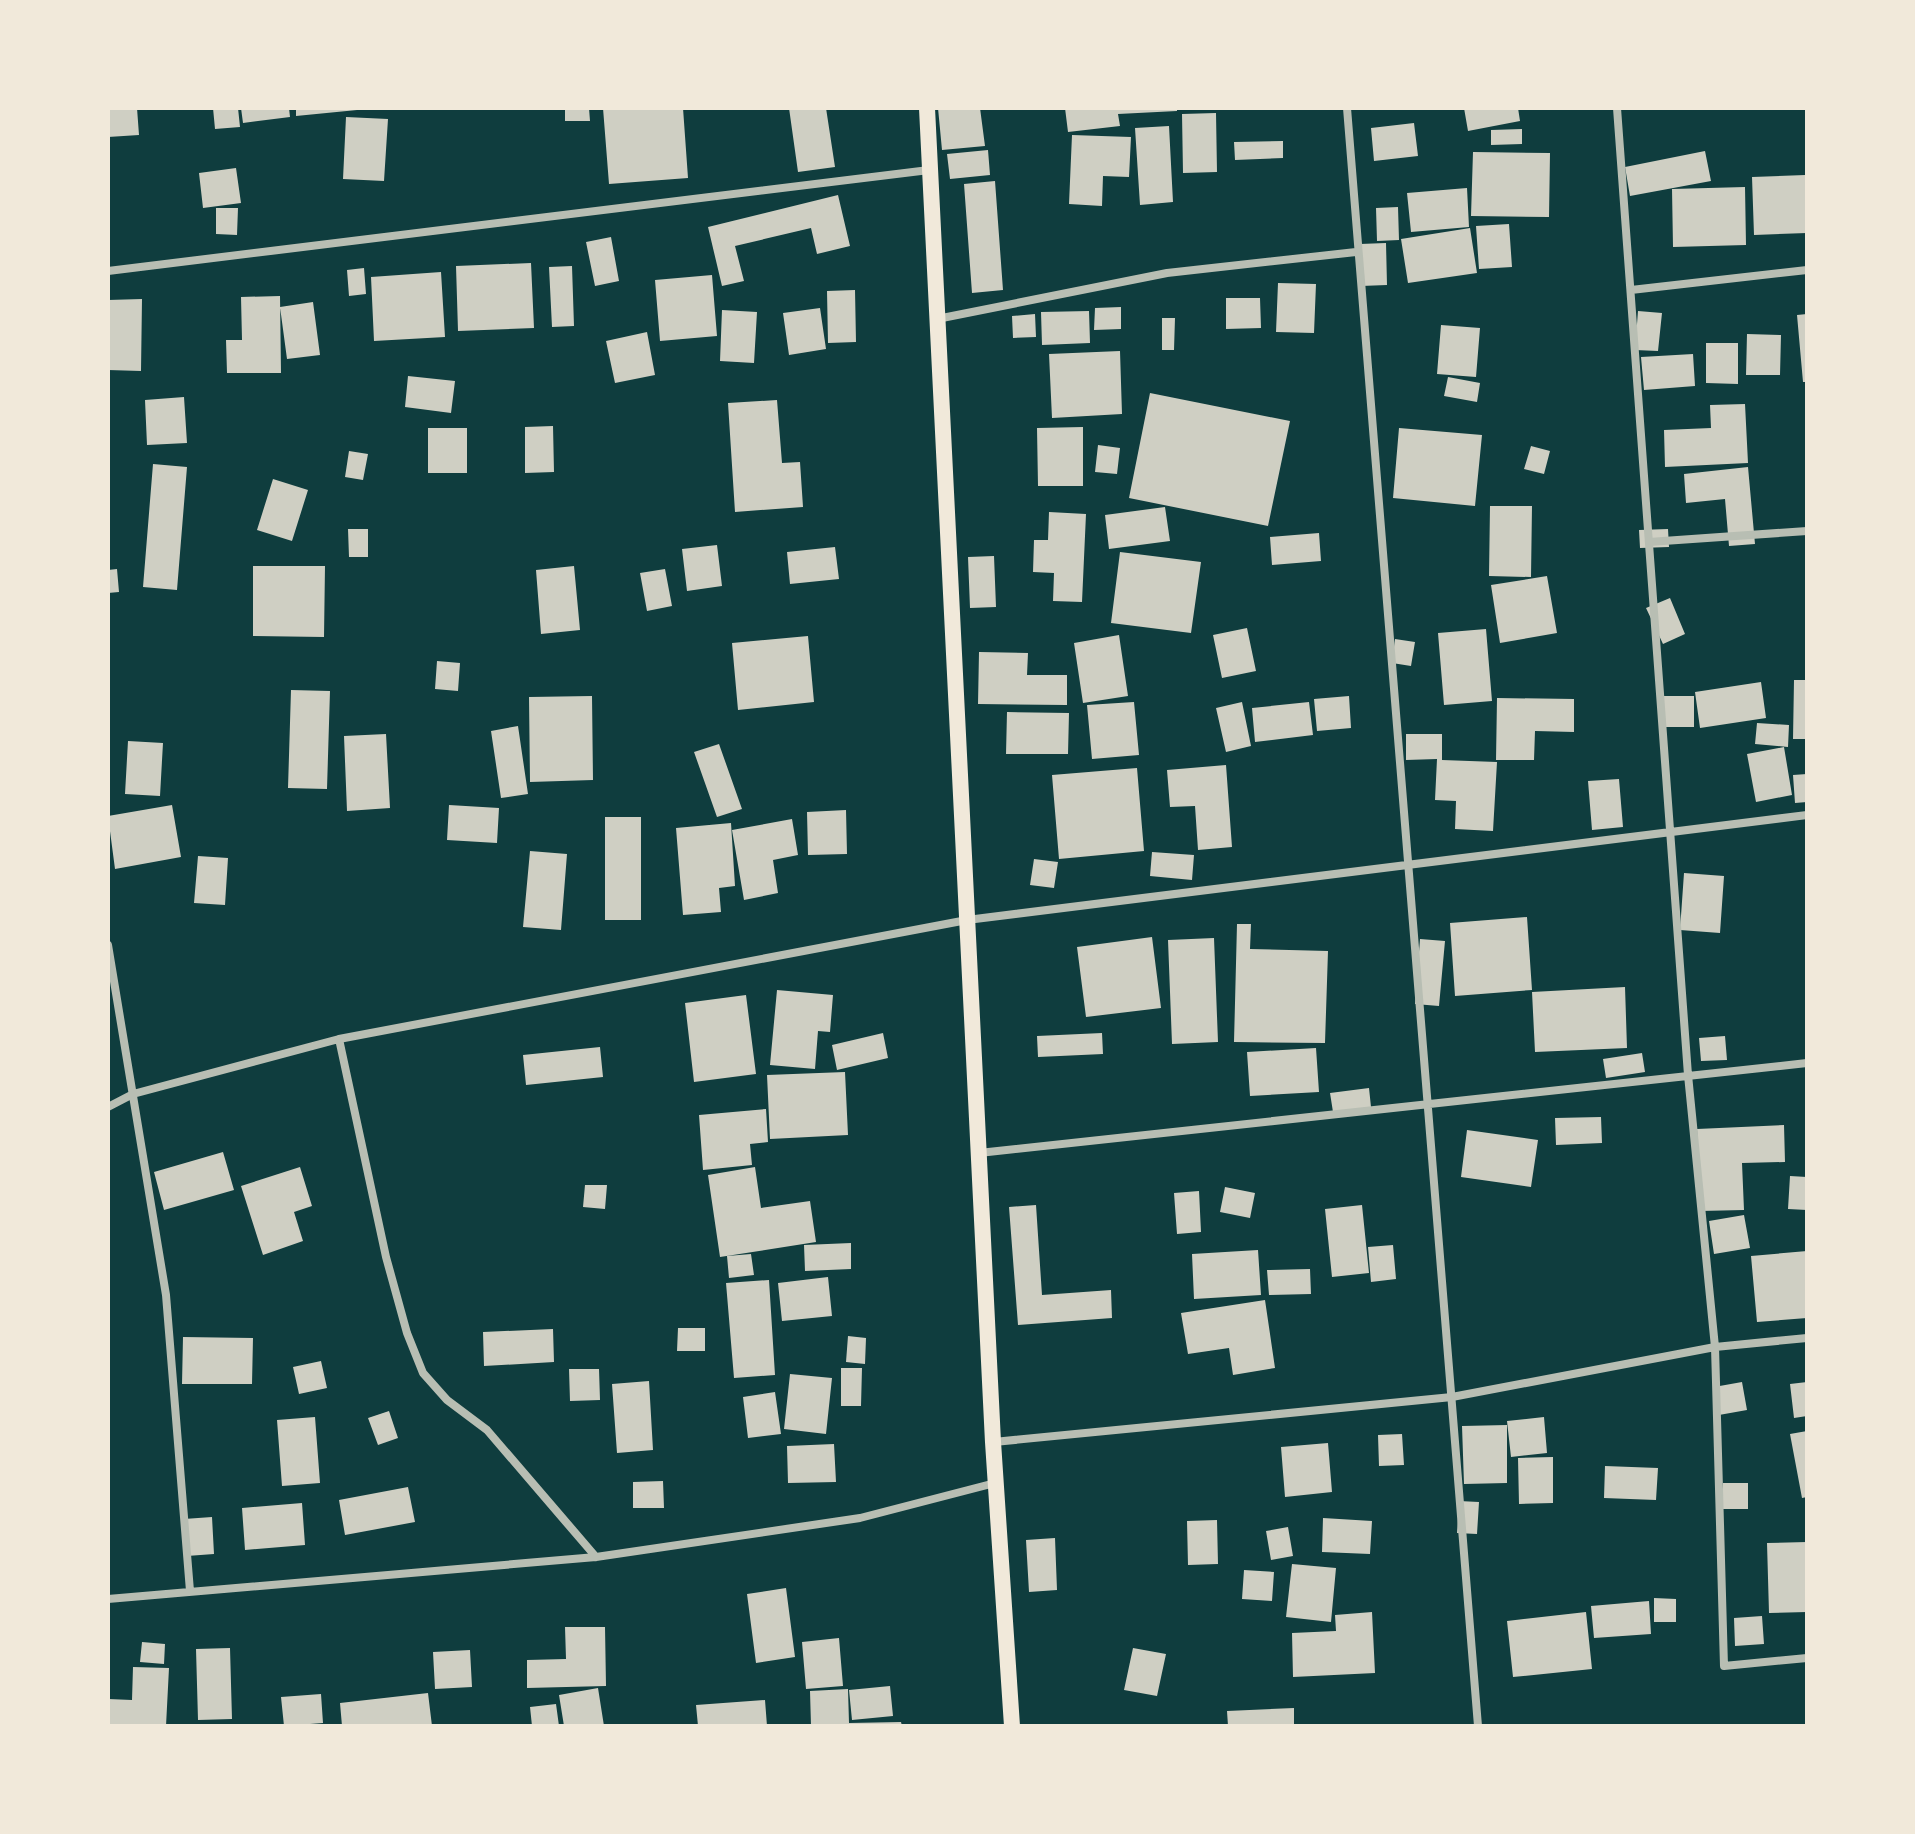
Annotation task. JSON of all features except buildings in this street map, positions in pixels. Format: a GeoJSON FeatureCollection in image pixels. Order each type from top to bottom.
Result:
{"type":"FeatureCollection","features":[{"type":"Feature","properties":{"kind":"main road"},"geometry":{"type":"LineString","coordinates":[[927,108],[995,1483],[1012,1726]]}},
{"type":"Feature","properties":{"kind":"street"},"geometry":{"type":"LineString","coordinates":[[1347,108],[1356,252],[1430,1103],[1478,1726]]}},
{"type":"Feature","properties":{"kind":"street"},"geometry":{"type":"LineString","coordinates":[[1617,108],[1688,1075],[1715,1347],[1724,1666],[1807,1658]]}},
{"type":"Feature","properties":{"kind":"street"},"geometry":{"type":"LineString","coordinates":[[108,271],[929,170]]}},
{"type":"Feature","properties":{"kind":"street"},"geometry":{"type":"LineString","coordinates":[[937,319],[1167,273],[1356,252]]}},
{"type":"Feature","properties":{"kind":"street"},"geometry":{"type":"LineString","coordinates":[[1631,290],[1807,270]]}},
{"type":"Feature","properties":{"kind":"street"},"geometry":{"type":"LineString","coordinates":[[1649,542],[1807,531]]}},
{"type":"Feature","properties":{"kind":"street"},"geometry":{"type":"LineString","coordinates":[[108,1107],[133,1094],[339,1039],[967,920],[1807,815]]}},
{"type":"Feature","properties":{"kind":"street"},"geometry":{"type":"LineString","coordinates":[[108,945],[166,1295],[190,1591]]}},
{"type":"Feature","properties":{"kind":"street"},"geometry":{"type":"LineString","coordinates":[[339,1039],[386,1257],[407,1333],[423,1373],[447,1400],[487,1430],[596,1557]]}},
{"type":"Feature","properties":{"kind":"street"},"geometry":{"type":"LineString","coordinates":[[978,1153],[1807,1063]]}},
{"type":"Feature","properties":{"kind":"street"},"geometry":{"type":"LineString","coordinates":[[993,1442],[1452,1397],[1715,1347],[1807,1338]]}},
{"type":"Feature","properties":{"kind":"street"},"geometry":{"type":"LineString","coordinates":[[108,1599],[596,1557],[860,1518],[995,1483]]}}]}
